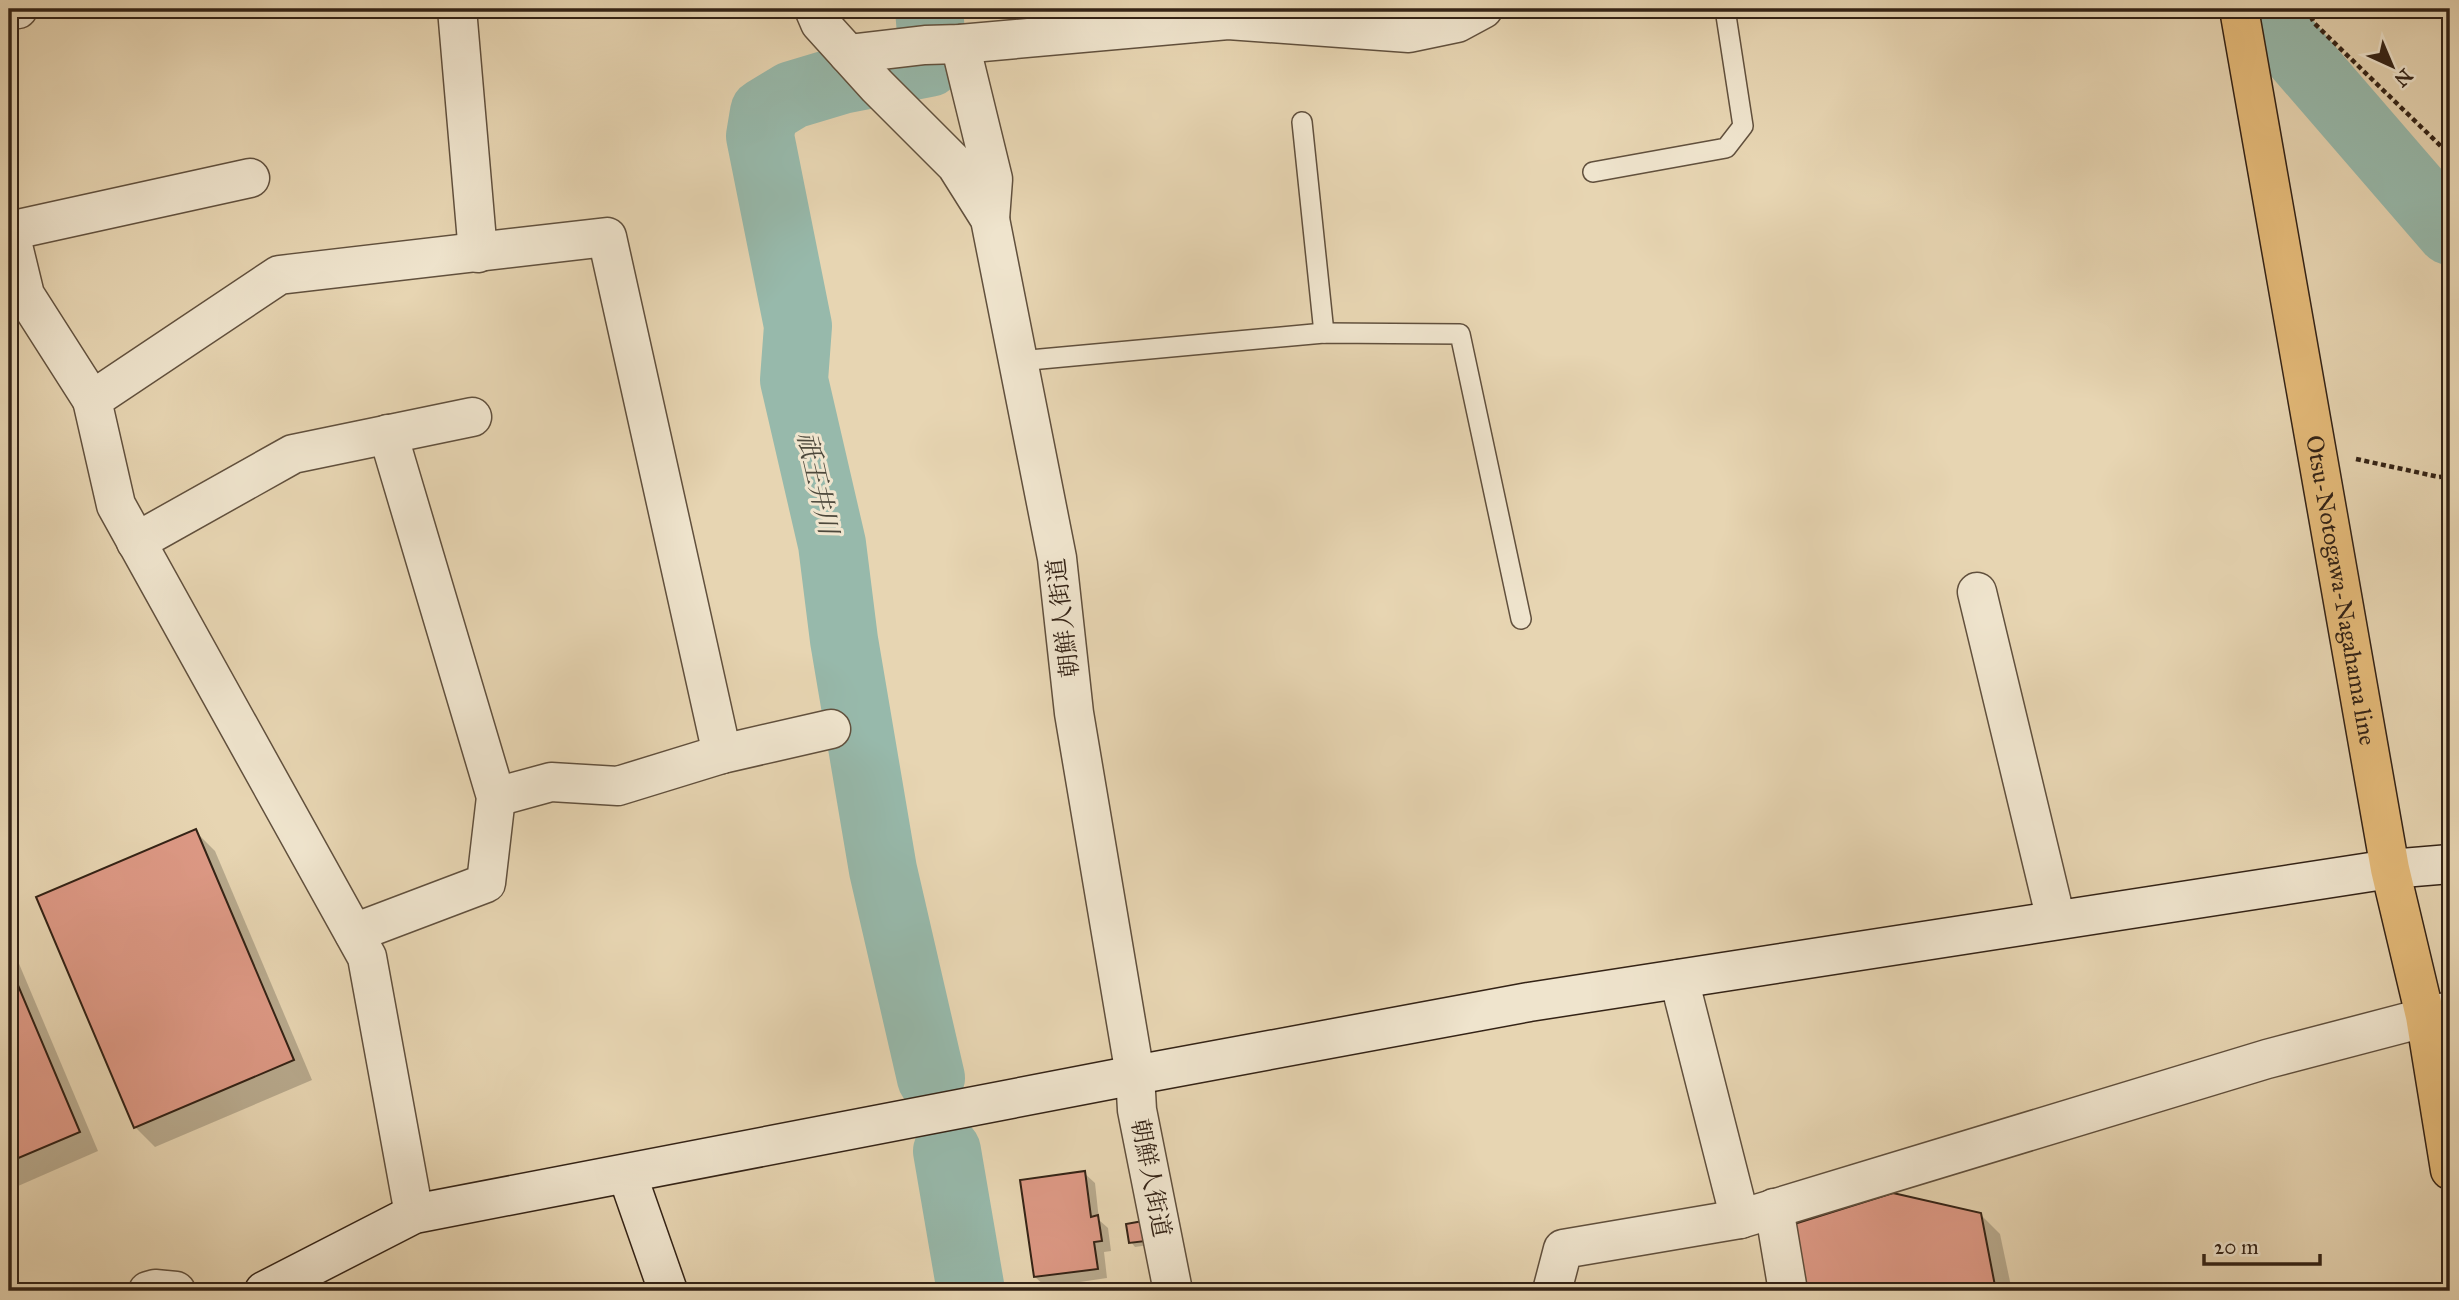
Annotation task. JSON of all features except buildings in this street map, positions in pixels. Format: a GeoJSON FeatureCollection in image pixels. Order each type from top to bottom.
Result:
{"type":"FeatureCollection","features":[{"type":"Feature","properties":{"kind":"main road","name":"Otsu-Notogawa-Nagahama line"},"geometry":{"type":"LineString","coordinates":[[2239,9],[2389,869],[2437,1013],[2450,1170]]}},
{"type":"Feature","properties":{"kind":"street"},"geometry":{"type":"LineString","coordinates":[[9,10],[18,9]]}},
{"type":"Feature","properties":{"kind":"street"},"geometry":{"type":"LineString","coordinates":[[457,9],[478,253]]}},
{"type":"Feature","properties":{"kind":"street","name":"朝鮮人街道"},"geometry":{"type":"LineString","coordinates":[[814,9],[820,23],[956,165],[990,219],[1057,558],[1074,713],[1135,1075],[1138,1110],[1173,1291]]}},
{"type":"Feature","properties":{"kind":"street"},"geometry":{"type":"LineString","coordinates":[[862,69],[941,44],[1228,20],[1409,33],[1457,23],[1483,9]]}},
{"type":"Feature","properties":{"kind":"street"},"geometry":{"type":"LineString","coordinates":[[941,44],[993,179],[990,219]]}},
{"type":"Feature","properties":{"kind":"street"},"geometry":{"type":"LineString","coordinates":[[250,178],[9,230],[25,295],[92,400],[116,505],[367,957],[414,1214]]}},
{"type":"Feature","properties":{"kind":"street"},"geometry":{"type":"LineString","coordinates":[[92,400],[279,275],[607,237],[722,754]]}},
{"type":"Feature","properties":{"kind":"street"},"geometry":{"type":"LineString","coordinates":[[136,542],[293,454],[472,417]]}},
{"type":"Feature","properties":{"kind":"street"},"geometry":{"type":"LineString","coordinates":[[355,933],[486,883],[496,796],[388,434]]}},
{"type":"Feature","properties":{"kind":"street"},"geometry":{"type":"LineString","coordinates":[[1978,592],[2056,920]]}},
{"type":"Feature","properties":{"kind":"street"},"geometry":{"type":"LineString","coordinates":[[496,796],[551,782],[618,786],[722,754],[831,729]]}},
{"type":"Feature","properties":{"kind":"street"},"geometry":{"type":"LineString","coordinates":[[264,1291],[414,1214],[1529,1002],[2389,869],[2450,864]]}},
{"type":"Feature","properties":{"kind":"street"},"geometry":{"type":"LineString","coordinates":[[1679,979],[1757,1213],[1788,1291]]}},
{"type":"Feature","properties":{"kind":"street"},"geometry":{"type":"LineString","coordinates":[[1552,1291],[1563,1249],[1757,1213],[2267,1059],[2437,1013]]}},
{"type":"Feature","properties":{"kind":"street"},"geometry":{"type":"LineString","coordinates":[[627,1174],[668,1291]]}},
{"type":"Feature","properties":{"kind":"street"},"geometry":{"type":"LineString","coordinates":[[148,1291],[176,1291]]}},
{"type":"Feature","properties":{"kind":"lane"},"geometry":{"type":"LineString","coordinates":[[1592,172],[1726,148],[1742,125],[1726,9]]}},
{"type":"Feature","properties":{"kind":"lane"},"geometry":{"type":"LineString","coordinates":[[1302,122],[1324,333]]}},
{"type":"Feature","properties":{"kind":"lane"},"geometry":{"type":"LineString","coordinates":[[1019,361],[1324,333],[1460,334],[1521,619]]}},
{"type":"Feature","properties":{"kind":"path"},"geometry":{"type":"LineString","coordinates":[[2307,9],[2315,23],[2450,155]]}},
{"type":"Feature","properties":{"kind":"path"},"geometry":{"type":"LineString","coordinates":[[2351,458],[2450,477]]}},
{"type":"Feature","properties":{"kind":"waterway","name":"祇王井川"},"geometry":{"type":"LineString","coordinates":[[929,9],[929,63],[842,80],[792,95],[764,112],[760,136],[798,326],[794,380],[832,544],[844,640],[883,870],[931,1078]]}},
{"type":"Feature","properties":{"kind":"waterway"},"geometry":{"type":"LineString","coordinates":[[2258,9],[2450,231]]}},
{"type":"Feature","properties":{"kind":"waterway","name":"祇王井川"},"geometry":{"type":"LineString","coordinates":[[947,1151],[971,1291]]}}]}
